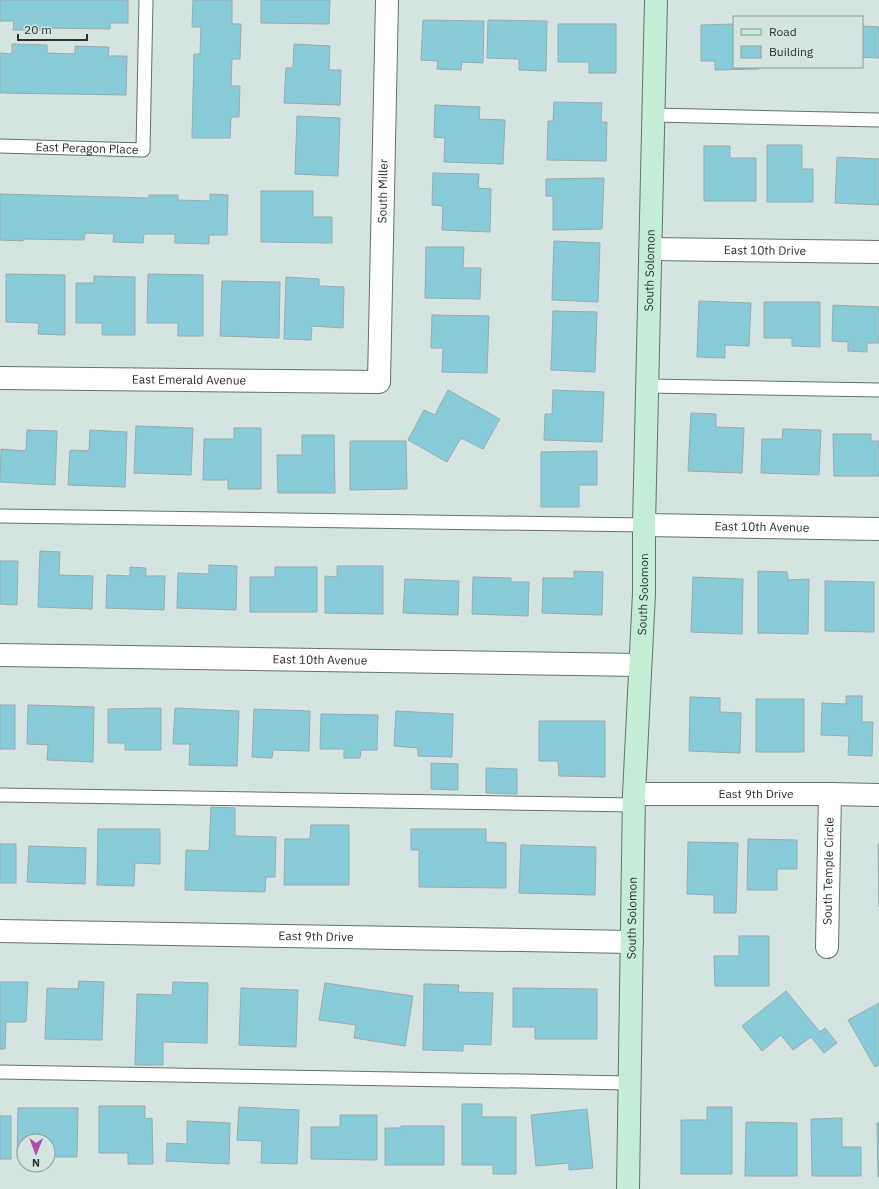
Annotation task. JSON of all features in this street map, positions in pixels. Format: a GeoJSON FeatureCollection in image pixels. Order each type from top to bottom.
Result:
{"type":"FeatureCollection","features":[{"type":"Feature","properties":{"kind":"street","name":"South Miller"},"geometry":{"type":"LineString","coordinates":[[379,382],[387,0]]}},
{"type":"Feature","properties":{"kind":"street","name":"South Solomon"},"geometry":{"type":"LineString","coordinates":[[628,1189],[634,799],[644,593],[644,524],[656,0]]}},
{"type":"Feature","properties":{"kind":"street","name":"East 10th Drive"},"geometry":{"type":"LineString","coordinates":[[651,249],[879,252]]}},
{"type":"Feature","properties":{"kind":"street","name":"East Emerald Avenue"},"geometry":{"type":"LineString","coordinates":[[0,378],[379,382]]}},
{"type":"Feature","properties":{"kind":"street","name":"East 10th Avenue"},"geometry":{"type":"LineString","coordinates":[[644,524],[879,529]]}},
{"type":"Feature","properties":{"kind":"street","name":"East 10th Avenue"},"geometry":{"type":"LineString","coordinates":[[0,655],[640,665]]}},
{"type":"Feature","properties":{"kind":"street","name":"East 9th Drive"},"geometry":{"type":"LineString","coordinates":[[634,799],[830,794],[879,795]]}},
{"type":"Feature","properties":{"kind":"street","name":"South Temple Circle"},"geometry":{"type":"LineString","coordinates":[[827,947],[830,794]]}},
{"type":"Feature","properties":{"kind":"street","name":"East 9th Drive"},"geometry":{"type":"LineString","coordinates":[[0,931],[632,942]]}},
{"type":"Feature","properties":{"kind":"lane","name":"East Peragon Place"},"geometry":{"type":"LineString","coordinates":[[0,146],[144,150],[146,0]]}},
{"type":"Feature","properties":{"kind":"lane"},"geometry":{"type":"LineString","coordinates":[[653,115],[879,120]]}},
{"type":"Feature","properties":{"kind":"lane"},"geometry":{"type":"LineString","coordinates":[[648,386],[879,390]]}},
{"type":"Feature","properties":{"kind":"lane"},"geometry":{"type":"LineString","coordinates":[[0,516],[644,524]]}},
{"type":"Feature","properties":{"kind":"lane"},"geometry":{"type":"LineString","coordinates":[[0,795],[634,799]]}},
{"type":"Feature","properties":{"kind":"lane"},"geometry":{"type":"LineString","coordinates":[[0,1072],[630,1083]]}},
{"type":"Feature","properties":{"kind":"building"},"geometry":{"type":"Polygon","coordinates":[[[0,0],[128,0],[128,23],[110,23],[110,29],[47,28],[47,30],[13,30],[14,21],[0,21],[0,0]]]}},
{"type":"Feature","properties":{"kind":"building"},"geometry":{"type":"Polygon","coordinates":[[[193,0],[232,0],[232,24],[241,24],[240,59],[232,59],[231,86],[240,86],[239,117],[231,117],[230,138],[192,138],[194,54],[200,54],[201,27],[192,27],[193,0]]]}},
{"type":"Feature","properties":{"kind":"building"},"geometry":{"type":"Polygon","coordinates":[[[261,0],[330,0],[329,24],[261,23],[261,0]]]}},
{"type":"Feature","properties":{"kind":"building"},"geometry":{"type":"Polygon","coordinates":[[[423,20],[484,21],[483,63],[462,62],[461,70],[437,69],[438,61],[421,60],[423,20]]]}},
{"type":"Feature","properties":{"kind":"building"},"geometry":{"type":"Polygon","coordinates":[[[488,20],[547,21],[546,71],[519,70],[519,59],[487,58],[488,20]]]}},
{"type":"Feature","properties":{"kind":"building"},"geometry":{"type":"Polygon","coordinates":[[[558,24],[616,24],[616,73],[589,73],[589,62],[558,62],[558,24]]]}},
{"type":"Feature","properties":{"kind":"building"},"geometry":{"type":"Polygon","coordinates":[[[733,24],[733,68],[759,69],[715,70],[715,61],[701,61],[701,25],[733,24]]]}},
{"type":"Feature","properties":{"kind":"building"},"geometry":{"type":"Polygon","coordinates":[[[863,26],[879,27],[879,58],[863,57],[863,26]]]}},
{"type":"Feature","properties":{"kind":"building"},"geometry":{"type":"Polygon","coordinates":[[[12,44],[47,45],[47,53],[75,54],[75,46],[109,47],[108,56],[127,56],[126,95],[0,93],[0,53],[12,54],[12,44]]]}},
{"type":"Feature","properties":{"kind":"building"},"geometry":{"type":"Polygon","coordinates":[[[294,44],[330,46],[329,70],[341,70],[340,105],[284,103],[286,68],[293,68],[294,44]]]}},
{"type":"Feature","properties":{"kind":"building"},"geometry":{"type":"Polygon","coordinates":[[[554,102],[602,103],[601,122],[607,122],[606,161],[547,160],[548,121],[553,121],[554,102]]]}},
{"type":"Feature","properties":{"kind":"building"},"geometry":{"type":"Polygon","coordinates":[[[435,105],[480,107],[479,119],[505,120],[503,164],[444,162],[445,138],[434,137],[435,105]]]}},
{"type":"Feature","properties":{"kind":"building"},"geometry":{"type":"Polygon","coordinates":[[[297,116],[340,118],[338,176],[295,174],[297,116]]]}},
{"type":"Feature","properties":{"kind":"building"},"geometry":{"type":"Polygon","coordinates":[[[767,145],[802,145],[802,169],[813,169],[813,202],[767,202],[767,145]]]}},
{"type":"Feature","properties":{"kind":"building"},"geometry":{"type":"Polygon","coordinates":[[[704,146],[730,146],[730,158],[756,158],[756,201],[704,201],[704,146]]]}},
{"type":"Feature","properties":{"kind":"building"},"geometry":{"type":"Polygon","coordinates":[[[837,157],[879,159],[879,205],[835,203],[837,157]]]}},
{"type":"Feature","properties":{"kind":"building"},"geometry":{"type":"Polygon","coordinates":[[[433,173],[479,174],[478,188],[491,189],[490,232],[442,230],[443,206],[432,205],[433,173]]]}},
{"type":"Feature","properties":{"kind":"building"},"geometry":{"type":"Polygon","coordinates":[[[604,178],[602,229],[553,230],[553,196],[546,196],[546,179],[604,178]]]}},
{"type":"Feature","properties":{"kind":"building"},"geometry":{"type":"Polygon","coordinates":[[[261,191],[313,191],[313,217],[332,217],[332,243],[261,242],[261,191]]]}},
{"type":"Feature","properties":{"kind":"building"},"geometry":{"type":"Polygon","coordinates":[[[0,194],[149,198],[149,195],[178,195],[178,200],[210,201],[210,194],[228,195],[227,235],[209,235],[209,244],[175,243],[175,234],[144,234],[143,243],[113,242],[114,234],[85,233],[84,240],[0,240],[0,194]]]}},
{"type":"Feature","properties":{"kind":"building"},"geometry":{"type":"Polygon","coordinates":[[[554,241],[600,243],[598,302],[552,300],[554,241]]]}},
{"type":"Feature","properties":{"kind":"building"},"geometry":{"type":"Polygon","coordinates":[[[426,247],[464,247],[463,268],[481,268],[480,299],[425,298],[426,247]]]}},
{"type":"Feature","properties":{"kind":"building"},"geometry":{"type":"Polygon","coordinates":[[[6,274],[65,275],[65,335],[38,334],[39,323],[6,322],[6,274]]]}},
{"type":"Feature","properties":{"kind":"building"},"geometry":{"type":"Polygon","coordinates":[[[148,274],[203,275],[203,336],[178,336],[178,323],[147,323],[148,274]]]}},
{"type":"Feature","properties":{"kind":"building"},"geometry":{"type":"Polygon","coordinates":[[[94,276],[135,277],[135,335],[102,335],[102,323],[76,323],[76,283],[94,283],[94,276]]]}},
{"type":"Feature","properties":{"kind":"building"},"geometry":{"type":"Polygon","coordinates":[[[286,277],[319,279],[319,286],[344,287],[343,328],[312,326],[311,340],[284,339],[286,277]]]}},
{"type":"Feature","properties":{"kind":"building"},"geometry":{"type":"Polygon","coordinates":[[[222,281],[280,282],[279,338],[220,336],[222,281]]]}},
{"type":"Feature","properties":{"kind":"building"},"geometry":{"type":"Polygon","coordinates":[[[699,301],[751,303],[749,346],[725,345],[725,358],[697,357],[699,301]]]}},
{"type":"Feature","properties":{"kind":"building"},"geometry":{"type":"Polygon","coordinates":[[[764,302],[820,302],[820,347],[792,346],[792,338],[764,338],[764,302]]]}},
{"type":"Feature","properties":{"kind":"building"},"geometry":{"type":"Polygon","coordinates":[[[833,305],[879,307],[879,343],[867,343],[867,352],[848,351],[848,342],[832,341],[833,305]]]}},
{"type":"Feature","properties":{"kind":"building"},"geometry":{"type":"Polygon","coordinates":[[[553,311],[597,312],[595,372],[551,370],[553,311]]]}},
{"type":"Feature","properties":{"kind":"building"},"geometry":{"type":"Polygon","coordinates":[[[432,315],[489,316],[487,373],[442,372],[443,348],[431,348],[432,315]]]}},
{"type":"Feature","properties":{"kind":"building"},"geometry":{"type":"Polygon","coordinates":[[[448,390],[500,419],[483,449],[461,438],[447,462],[408,440],[424,410],[435,415],[448,390]]]}},
{"type":"Feature","properties":{"kind":"building"},"geometry":{"type":"Polygon","coordinates":[[[553,390],[604,392],[602,442],[544,440],[545,414],[552,414],[553,390]]]}},
{"type":"Feature","properties":{"kind":"building"},"geometry":{"type":"Polygon","coordinates":[[[691,413],[716,414],[716,427],[744,428],[742,473],[688,471],[691,413]]]}},
{"type":"Feature","properties":{"kind":"building"},"geometry":{"type":"Polygon","coordinates":[[[136,426],[193,428],[191,475],[134,473],[136,426]]]}},
{"type":"Feature","properties":{"kind":"building"},"geometry":{"type":"Polygon","coordinates":[[[234,428],[261,428],[261,489],[228,489],[228,480],[203,480],[204,439],[234,439],[234,428]]]}},
{"type":"Feature","properties":{"kind":"building"},"geometry":{"type":"Polygon","coordinates":[[[783,429],[821,430],[819,475],[761,473],[762,439],[782,439],[783,429]]]}},
{"type":"Feature","properties":{"kind":"building"},"geometry":{"type":"Polygon","coordinates":[[[27,430],[57,431],[55,485],[0,482],[1,449],[26,451],[27,430]]]}},
{"type":"Feature","properties":{"kind":"building"},"geometry":{"type":"Polygon","coordinates":[[[90,430],[127,432],[125,487],[68,485],[70,450],[89,451],[90,430]]]}},
{"type":"Feature","properties":{"kind":"building"},"geometry":{"type":"Polygon","coordinates":[[[833,434],[871,434],[871,441],[879,441],[879,476],[834,476],[833,434]]]}},
{"type":"Feature","properties":{"kind":"building"},"geometry":{"type":"Polygon","coordinates":[[[302,435],[334,435],[335,493],[278,493],[277,455],[302,455],[302,435]]]}},
{"type":"Feature","properties":{"kind":"building"},"geometry":{"type":"Polygon","coordinates":[[[350,441],[406,441],[407,489],[350,490],[350,441]]]}},
{"type":"Feature","properties":{"kind":"building"},"geometry":{"type":"Polygon","coordinates":[[[597,451],[597,485],[579,485],[579,507],[541,507],[541,452],[597,451]]]}},
{"type":"Feature","properties":{"kind":"building"},"geometry":{"type":"Polygon","coordinates":[[[40,551],[60,552],[59,575],[93,576],[92,609],[38,607],[40,551]]]}},
{"type":"Feature","properties":{"kind":"building"},"geometry":{"type":"Polygon","coordinates":[[[0,561],[18,561],[17,605],[0,604],[0,561]]]}},
{"type":"Feature","properties":{"kind":"building"},"geometry":{"type":"Polygon","coordinates":[[[209,565],[237,566],[236,610],[177,608],[178,573],[209,574],[209,565]]]}},
{"type":"Feature","properties":{"kind":"building"},"geometry":{"type":"Polygon","coordinates":[[[337,566],[383,566],[383,614],[325,613],[325,576],[337,577],[337,566]]]}},
{"type":"Feature","properties":{"kind":"building"},"geometry":{"type":"Polygon","coordinates":[[[130,567],[146,568],[146,576],[165,576],[164,610],[106,608],[107,575],[130,576],[130,567]]]}},
{"type":"Feature","properties":{"kind":"building"},"geometry":{"type":"Polygon","coordinates":[[[275,567],[317,567],[317,612],[250,612],[250,577],[275,577],[275,567]]]}},
{"type":"Feature","properties":{"kind":"building"},"geometry":{"type":"Polygon","coordinates":[[[574,571],[603,572],[602,615],[542,613],[543,578],[574,578],[574,571]]]}},
{"type":"Feature","properties":{"kind":"building"},"geometry":{"type":"Polygon","coordinates":[[[758,571],[787,572],[788,580],[809,579],[808,634],[758,633],[758,571]]]}},
{"type":"Feature","properties":{"kind":"building"},"geometry":{"type":"Polygon","coordinates":[[[473,577],[511,578],[511,582],[529,582],[528,616],[472,614],[473,577]]]}},
{"type":"Feature","properties":{"kind":"building"},"geometry":{"type":"Polygon","coordinates":[[[693,577],[743,579],[742,634],[691,632],[693,577]]]}},
{"type":"Feature","properties":{"kind":"building"},"geometry":{"type":"Polygon","coordinates":[[[405,579],[459,581],[458,615],[403,613],[405,579]]]}},
{"type":"Feature","properties":{"kind":"building"},"geometry":{"type":"Polygon","coordinates":[[[825,581],[874,582],[874,632],[825,631],[825,581]]]}},
{"type":"Feature","properties":{"kind":"building"},"geometry":{"type":"Polygon","coordinates":[[[846,696],[862,696],[862,722],[873,722],[872,756],[848,755],[849,736],[821,735],[822,703],[846,704],[846,696]]]}},
{"type":"Feature","properties":{"kind":"building"},"geometry":{"type":"Polygon","coordinates":[[[690,697],[720,698],[720,712],[741,713],[740,753],[689,751],[690,697]]]}},
{"type":"Feature","properties":{"kind":"building"},"geometry":{"type":"Polygon","coordinates":[[[756,699],[804,699],[804,752],[756,752],[756,699]]]}},
{"type":"Feature","properties":{"kind":"building"},"geometry":{"type":"Polygon","coordinates":[[[0,705],[15,705],[15,749],[0,749],[0,705]]]}},
{"type":"Feature","properties":{"kind":"building"},"geometry":{"type":"Polygon","coordinates":[[[28,705],[94,707],[93,762],[47,760],[48,745],[27,744],[28,705]]]}},
{"type":"Feature","properties":{"kind":"building"},"geometry":{"type":"Polygon","coordinates":[[[161,708],[161,750],[125,750],[125,743],[108,743],[108,709],[161,708]]]}},
{"type":"Feature","properties":{"kind":"building"},"geometry":{"type":"Polygon","coordinates":[[[175,708],[239,711],[237,766],[189,765],[190,744],[173,744],[175,708]]]}},
{"type":"Feature","properties":{"kind":"building"},"geometry":{"type":"Polygon","coordinates":[[[254,709],[310,711],[309,751],[273,750],[272,758],[252,757],[254,709]]]}},
{"type":"Feature","properties":{"kind":"building"},"geometry":{"type":"Polygon","coordinates":[[[396,711],[453,714],[452,757],[418,756],[418,748],[394,746],[396,711]]]}},
{"type":"Feature","properties":{"kind":"building"},"geometry":{"type":"Polygon","coordinates":[[[321,714],[378,715],[377,750],[361,750],[360,758],[344,758],[344,749],[320,749],[321,714]]]}},
{"type":"Feature","properties":{"kind":"building"},"geometry":{"type":"Polygon","coordinates":[[[539,721],[605,721],[605,777],[559,776],[558,761],[539,761],[539,721]]]}},
{"type":"Feature","properties":{"kind":"building"},"geometry":{"type":"Polygon","coordinates":[[[431,763],[458,764],[458,790],[431,789],[431,763]]]}},
{"type":"Feature","properties":{"kind":"building"},"geometry":{"type":"Polygon","coordinates":[[[486,768],[517,769],[517,794],[486,793],[486,768]]]}},
{"type":"Feature","properties":{"kind":"building"},"geometry":{"type":"Polygon","coordinates":[[[211,807],[235,808],[235,836],[276,837],[275,877],[266,877],[265,892],[185,890],[186,850],[209,851],[211,807]]]}},
{"type":"Feature","properties":{"kind":"building"},"geometry":{"type":"Polygon","coordinates":[[[311,825],[349,825],[349,885],[284,885],[285,839],[310,839],[311,825]]]}},
{"type":"Feature","properties":{"kind":"building"},"geometry":{"type":"Polygon","coordinates":[[[98,829],[160,829],[160,864],[135,863],[134,886],[97,885],[98,829]]]}},
{"type":"Feature","properties":{"kind":"building"},"geometry":{"type":"Polygon","coordinates":[[[411,829],[486,829],[486,842],[506,843],[506,888],[419,887],[419,850],[411,850],[411,829]]]}},
{"type":"Feature","properties":{"kind":"building"},"geometry":{"type":"Polygon","coordinates":[[[748,839],[797,840],[797,869],[777,869],[777,890],[747,890],[748,839]]]}},
{"type":"Feature","properties":{"kind":"building"},"geometry":{"type":"Polygon","coordinates":[[[688,842],[738,843],[736,913],[714,913],[714,895],[687,894],[688,842]]]}},
{"type":"Feature","properties":{"kind":"building"},"geometry":{"type":"Polygon","coordinates":[[[0,844],[16,844],[16,883],[0,883],[0,844]]]}},
{"type":"Feature","properties":{"kind":"building"},"geometry":{"type":"Polygon","coordinates":[[[878,844],[879,844],[879,907],[878,844]]]}},
{"type":"Feature","properties":{"kind":"building"},"geometry":{"type":"Polygon","coordinates":[[[521,845],[596,847],[595,895],[519,893],[521,845]]]}},
{"type":"Feature","properties":{"kind":"building"},"geometry":{"type":"Polygon","coordinates":[[[29,846],[86,848],[85,884],[27,882],[29,846]]]}},
{"type":"Feature","properties":{"kind":"building"},"geometry":{"type":"Polygon","coordinates":[[[739,936],[769,936],[769,986],[715,986],[714,956],[739,956],[739,936]]]}},
{"type":"Feature","properties":{"kind":"building"},"geometry":{"type":"Polygon","coordinates":[[[79,981],[104,982],[102,1040],[45,1039],[47,988],[78,989],[79,981]]]}},
{"type":"Feature","properties":{"kind":"building"},"geometry":{"type":"Polygon","coordinates":[[[0,982],[28,982],[26,1022],[6,1022],[5,1049],[0,1049],[0,982]]]}},
{"type":"Feature","properties":{"kind":"building"},"geometry":{"type":"Polygon","coordinates":[[[173,982],[208,983],[207,1043],[163,1042],[163,1065],[135,1065],[137,994],[172,995],[173,982]]]}},
{"type":"Feature","properties":{"kind":"building"},"geometry":{"type":"Polygon","coordinates":[[[325,983],[413,996],[405,1046],[354,1038],[356,1025],[319,1020],[325,983]]]}},
{"type":"Feature","properties":{"kind":"building"},"geometry":{"type":"Polygon","coordinates":[[[424,984],[459,985],[458,992],[493,993],[491,1045],[463,1044],[463,1051],[423,1050],[424,984]]]}},
{"type":"Feature","properties":{"kind":"building"},"geometry":{"type":"Polygon","coordinates":[[[241,988],[298,990],[296,1047],[239,1045],[241,988]]]}},
{"type":"Feature","properties":{"kind":"building"},"geometry":{"type":"Polygon","coordinates":[[[513,988],[597,989],[597,1039],[535,1039],[535,1027],[513,1027],[513,988]]]}},
{"type":"Feature","properties":{"kind":"building"},"geometry":{"type":"Polygon","coordinates":[[[786,991],[820,1032],[825,1028],[837,1043],[824,1053],[811,1037],[793,1050],[781,1035],[762,1051],[742,1026],[786,991]]]}},
{"type":"Feature","properties":{"kind":"building"},"geometry":{"type":"Polygon","coordinates":[[[879,1003],[879,1065],[875,1067],[848,1020],[879,1003]]]}},
{"type":"Feature","properties":{"kind":"building"},"geometry":{"type":"Polygon","coordinates":[[[462,1104],[482,1104],[482,1117],[516,1117],[516,1174],[493,1174],[493,1165],[462,1165],[462,1104]]]}},
{"type":"Feature","properties":{"kind":"building"},"geometry":{"type":"Polygon","coordinates":[[[99,1106],[145,1106],[145,1119],[152,1118],[153,1164],[128,1164],[128,1153],[99,1153],[99,1106]]]}},
{"type":"Feature","properties":{"kind":"building"},"geometry":{"type":"Polygon","coordinates":[[[239,1107],[299,1110],[297,1164],[261,1163],[262,1141],[237,1140],[239,1107]]]}},
{"type":"Feature","properties":{"kind":"building"},"geometry":{"type":"Polygon","coordinates":[[[707,1107],[732,1107],[732,1174],[681,1174],[681,1120],[707,1120],[707,1107]]]}},
{"type":"Feature","properties":{"kind":"building"},"geometry":{"type":"Polygon","coordinates":[[[18,1108],[78,1108],[77,1157],[56,1157],[56,1133],[17,1133],[18,1108]]]}},
{"type":"Feature","properties":{"kind":"building"},"geometry":{"type":"Polygon","coordinates":[[[587,1109],[593,1168],[569,1170],[569,1163],[536,1166],[531,1115],[587,1109]]]}},
{"type":"Feature","properties":{"kind":"building"},"geometry":{"type":"Polygon","coordinates":[[[340,1115],[377,1115],[377,1160],[311,1159],[311,1127],[340,1127],[340,1115]]]}},
{"type":"Feature","properties":{"kind":"building"},"geometry":{"type":"Polygon","coordinates":[[[0,1116],[11,1116],[11,1159],[0,1159],[0,1116]]]}},
{"type":"Feature","properties":{"kind":"building"},"geometry":{"type":"Polygon","coordinates":[[[842,1118],[842,1147],[861,1147],[861,1176],[812,1176],[811,1119],[842,1118]]]}},
{"type":"Feature","properties":{"kind":"building"},"geometry":{"type":"Polygon","coordinates":[[[187,1121],[230,1123],[229,1164],[166,1161],[167,1143],[187,1144],[187,1121]]]}},
{"type":"Feature","properties":{"kind":"building"},"geometry":{"type":"Polygon","coordinates":[[[746,1122],[797,1123],[797,1176],[745,1176],[746,1122]]]}},
{"type":"Feature","properties":{"kind":"building"},"geometry":{"type":"Polygon","coordinates":[[[877,1123],[879,1123],[879,1177],[878,1177],[877,1123]]]}},
{"type":"Feature","properties":{"kind":"building"},"geometry":{"type":"Polygon","coordinates":[[[401,1126],[444,1126],[444,1165],[385,1165],[385,1128],[401,1128],[401,1126]]]}}]}
